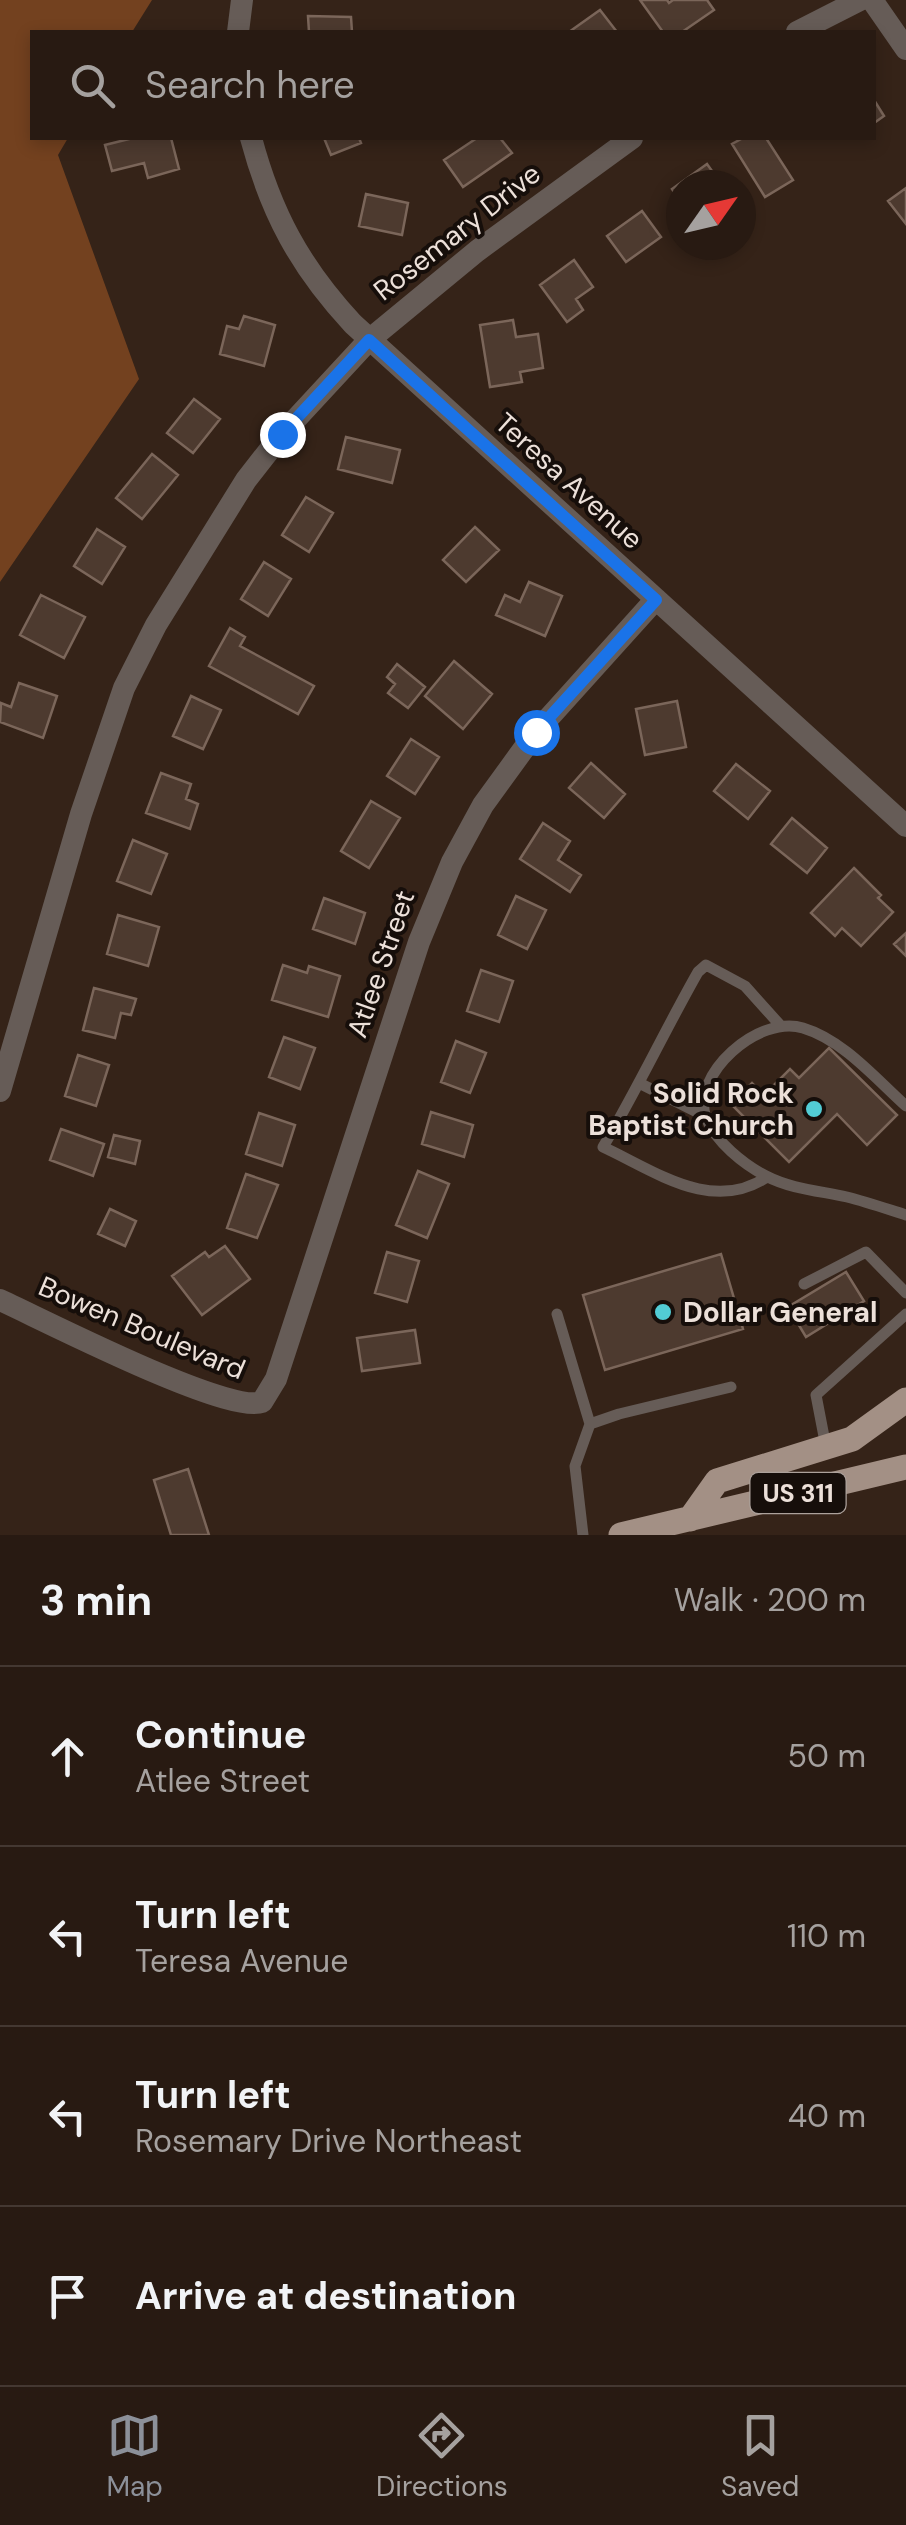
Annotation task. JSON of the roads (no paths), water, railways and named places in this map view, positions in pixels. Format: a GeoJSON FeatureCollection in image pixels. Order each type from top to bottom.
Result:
{"type":"FeatureCollection","features":[{"type":"Feature","properties":{"kind":"main road"},"geometry":{"type":"LineString","coordinates":[[690,1519],[717,1480],[852,1439],[906,1400]]}},
{"type":"Feature","properties":{"kind":"main road","name":"US 311"},"geometry":{"type":"LineString","coordinates":[[621,1535],[906,1468]]}},
{"type":"Feature","properties":{"kind":"street"},"geometry":{"type":"LineString","coordinates":[[238,30],[242,0]]}},
{"type":"Feature","properties":{"kind":"street"},"geometry":{"type":"LineString","coordinates":[[802,30],[860,0]]}},
{"type":"Feature","properties":{"kind":"street"},"geometry":{"type":"LineString","coordinates":[[872,0],[906,50]]}},
{"type":"Feature","properties":{"kind":"street","name":"Teresa Avenue"},"geometry":{"type":"LineString","coordinates":[[252,140],[269,200],[305,267],[326,296],[369,340],[906,826]]}},
{"type":"Feature","properties":{"kind":"street","name":"Rosemary Drive"},"geometry":{"type":"LineString","coordinates":[[0,1091],[82,814],[124,688],[171,599],[246,480],[282,434],[369,340],[477,251],[629,140]]}},
{"type":"Feature","properties":{"kind":"street","name":"Atlee Street"},"geometry":{"type":"LineString","coordinates":[[262,1402],[276,1380],[419,942],[459,848],[482,805],[536,732],[656,600]]}},
{"type":"Feature","properties":{"kind":"street","name":"Bowen Boulevard"},"geometry":{"type":"LineString","coordinates":[[0,1300],[181,1382],[243,1404],[262,1402]]}},
{"type":"Feature","properties":{"kind":"lane"},"geometry":{"type":"LineString","coordinates":[[767,1176],[734,1191],[702,1193],[603,1147],[648,1060],[698,972],[706,965],[746,986],[780,1025]]}},
{"type":"Feature","properties":{"kind":"lane"},"geometry":{"type":"LineString","coordinates":[[906,1106],[831,1040],[800,1026],[780,1025],[762,1029],[727,1056],[704,1100],[705,1116],[719,1138],[767,1176],[906,1215]]}},
{"type":"Feature","properties":{"kind":"lane"},"geometry":{"type":"LineString","coordinates":[[639,1082],[705,1116]]}},
{"type":"Feature","properties":{"kind":"lane"},"geometry":{"type":"LineString","coordinates":[[804,1284],[866,1252],[906,1293]]}},
{"type":"Feature","properties":{"kind":"lane"},"geometry":{"type":"LineString","coordinates":[[557,1314],[590,1424],[575,1466],[583,1535]]}},
{"type":"Feature","properties":{"kind":"lane"},"geometry":{"type":"LineString","coordinates":[[826,1447],[816,1395],[906,1314]]}},
{"type":"Feature","properties":{"kind":"lane"},"geometry":{"type":"LineString","coordinates":[[590,1424],[732,1387]]}},
{"type":"Feature","properties":{"kind":"place","name":"Solid Rock Baptist Church"},"geometry":{"type":"Point","coordinates":[814,1109]}},
{"type":"Feature","properties":{"kind":"place","name":"Dollar General"},"geometry":{"type":"Point","coordinates":[663,1312]}}]}
